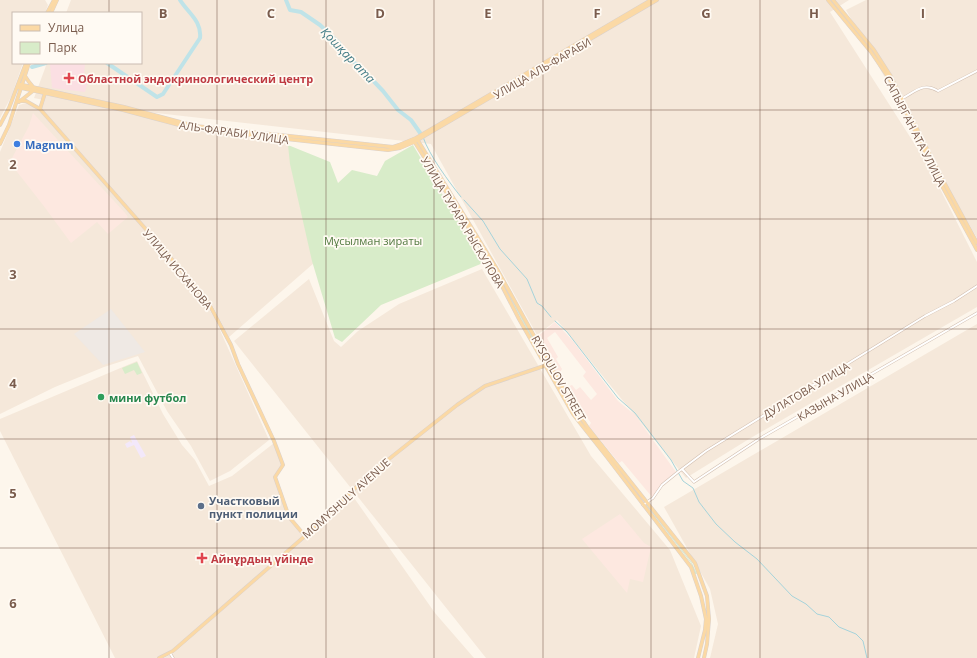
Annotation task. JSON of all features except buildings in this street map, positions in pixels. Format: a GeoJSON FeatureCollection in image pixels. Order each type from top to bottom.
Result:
{"type":"FeatureCollection","features":[{"type":"Feature","properties":{"kind":"main road"},"geometry":{"type":"LineString","coordinates":[[48,12],[54,0]]}},
{"type":"Feature","properties":{"kind":"main road"},"geometry":{"type":"LineString","coordinates":[[51,12],[57,0]]}},
{"type":"Feature","properties":{"kind":"main road","name":"УЛИЦА АЛЬ-ФАРАБИ"},"geometry":{"type":"LineString","coordinates":[[426,134],[651,0]]}},
{"type":"Feature","properties":{"kind":"main road","name":"УЛИЦА АЛЬ-ФАРАБИ"},"geometry":{"type":"LineString","coordinates":[[426,134],[656,0]]}},
{"type":"Feature","properties":{"kind":"main road","name":"САПЫРГАН АТА УЛИЦА"},"geometry":{"type":"LineString","coordinates":[[828,0],[871,52],[892,83],[936,175],[977,250]]}},
{"type":"Feature","properties":{"kind":"main road","name":"САПЫРГАН АТА УЛИЦА"},"geometry":{"type":"LineString","coordinates":[[833,0],[874,50],[903,98],[939,173],[977,243]]}},
{"type":"Feature","properties":{"kind":"main road"},"geometry":{"type":"LineString","coordinates":[[0,144],[16,104],[26,64]]}},
{"type":"Feature","properties":{"kind":"main road"},"geometry":{"type":"LineString","coordinates":[[1,124],[25,76],[29,64]]}},
{"type":"Feature","properties":{"kind":"main road"},"geometry":{"type":"LineString","coordinates":[[16,104],[34,89],[25,76]]}},
{"type":"Feature","properties":{"kind":"main road","name":"АЛЬ-ФАРАБИ УЛИЦА"},"geometry":{"type":"LineString","coordinates":[[20,86],[124,107],[195,126],[388,147],[416,139]]}},
{"type":"Feature","properties":{"kind":"main road","name":"АЛЬ-ФАРАБИ УЛИЦА"},"geometry":{"type":"LineString","coordinates":[[34,89],[45,93],[123,110],[183,126],[213,131],[388,150],[400,148],[426,134]]}},
{"type":"Feature","properties":{"kind":"main road"},"geometry":{"type":"LineString","coordinates":[[40,109],[45,93]]}},
{"type":"Feature","properties":{"kind":"main road","name":"УЛИЦА ИСХАНОВА"},"geometry":{"type":"LineString","coordinates":[[20,101],[26,101],[40,109],[158,242],[208,302],[231,345],[238,364],[274,441],[283,465],[275,477],[289,517],[305,536]]}},
{"type":"Feature","properties":{"kind":"main road"},"geometry":{"type":"LineString","coordinates":[[1,124],[6,122],[8,126]]}},
{"type":"Feature","properties":{"kind":"main road","name":"УЛИЦА ТУРАРА РЫСКУЛОВА"},"geometry":{"type":"LineString","coordinates":[[416,139],[488,259],[524,327]]}},
{"type":"Feature","properties":{"kind":"main road","name":"RYSQULOV STREET"},"geometry":{"type":"LineString","coordinates":[[416,139],[498,269],[549,364],[588,428],[695,563],[707,596],[709,619],[704,658]]}},
{"type":"Feature","properties":{"kind":"main road","name":"RYSQULOV STREET"},"geometry":{"type":"LineString","coordinates":[[524,327],[573,414],[686,560],[694,576],[701,596],[706,619],[705,630],[698,658]]}},
{"type":"Feature","properties":{"kind":"main road","name":"MOMYSHULY AVENUE"},"geometry":{"type":"LineString","coordinates":[[159,658],[170,653],[305,536],[370,474],[452,409],[484,386],[549,364]]}},
{"type":"Feature","properties":{"kind":"main road"},"geometry":{"type":"LineString","coordinates":[[573,414],[577,411]]}},
{"type":"Feature","properties":{"kind":"main road"},"geometry":{"type":"LineString","coordinates":[[694,576],[699,575]]}},
{"type":"Feature","properties":{"kind":"street"},"geometry":{"type":"LineString","coordinates":[[903,98],[919,88],[932,87],[938,91],[977,71]]}},
{"type":"Feature","properties":{"kind":"street","name":"ДУЛАТОВА УЛИЦА"},"geometry":{"type":"LineString","coordinates":[[643,504],[659,491],[662,485],[682,468],[706,451],[925,316],[954,301],[977,286]]}},
{"type":"Feature","properties":{"kind":"street","name":"КАЗЫНА УЛИЦА"},"geometry":{"type":"LineString","coordinates":[[682,468],[694,482],[759,439],[977,313]]}},
{"type":"Feature","properties":{"kind":"street"},"geometry":{"type":"LineString","coordinates":[[170,653],[173,658]]}},
{"type":"Feature","properties":{"kind":"shaded area"},"geometry":{"type":"Polygon","coordinates":[[[0,0],[45,0],[48,5],[45,12],[12,12],[12,64],[23,64],[11,97],[0,118],[0,0]]]}},
{"type":"Feature","properties":{"kind":"shaded area"},"geometry":{"type":"Polygon","coordinates":[[[71,0],[849,0],[830,12],[928,165],[977,262],[977,307],[749,439],[686,478],[557,320],[537,335],[431,144],[112,108],[175,123],[214,130],[288,138],[292,170],[314,263],[229,337],[210,301],[41,108],[44,100],[34,98],[47,64],[142,64],[142,12],[66,12],[71,0]]]}},
{"type":"Feature","properties":{"kind":"shaded area"},"geometry":{"type":"Polygon","coordinates":[[[866,0],[977,0],[977,238],[846,10],[866,0]]]}},
{"type":"Feature","properties":{"kind":"shaded area","name":"Областной эндокринологический центр"},"geometry":{"type":"Polygon","coordinates":[[[50,64],[85,64],[84,75],[88,81],[85,92],[52,88],[50,64]]]}},
{"type":"Feature","properties":{"kind":"shaded area"},"geometry":{"type":"Polygon","coordinates":[[[26,103],[35,106],[143,228],[201,296],[215,319],[269,440],[230,471],[210,481],[191,446],[167,411],[138,356],[104,367],[55,387],[0,414],[0,152],[19,105],[26,103]]]}},
{"type":"Feature","properties":{"kind":"shaded area"},"geometry":{"type":"Polygon","coordinates":[[[33,113],[128,217],[108,234],[97,222],[71,243],[7,159],[11,160],[29,126],[33,113]]]}},
{"type":"Feature","properties":{"kind":"shaded area"},"geometry":{"type":"Polygon","coordinates":[[[482,269],[591,456],[670,550],[701,626],[694,658],[486,658],[234,341],[309,279],[334,341],[341,347],[358,331],[399,304],[482,269]]]}},
{"type":"Feature","properties":{"kind":"shaded area"},"geometry":{"type":"Polygon","coordinates":[[[111,309],[145,352],[103,365],[74,334],[111,309]]]}},
{"type":"Feature","properties":{"kind":"shaded area"},"geometry":{"type":"Polygon","coordinates":[[[555,322],[573,341],[618,401],[635,415],[676,472],[661,485],[657,493],[652,497],[622,461],[619,463],[589,426],[591,423],[571,395],[569,396],[536,338],[555,322]],[[555,332],[547,338],[558,357],[556,359],[562,369],[559,374],[567,387],[572,385],[576,390],[580,387],[591,400],[597,394],[583,376],[586,372],[555,332]]]}},
{"type":"Feature","properties":{"kind":"shaded area"},"geometry":{"type":"Polygon","coordinates":[[[977,324],[977,658],[710,658],[718,624],[710,589],[664,507],[977,324]]]}},
{"type":"Feature","properties":{"kind":"shaded area"},"geometry":{"type":"Polygon","coordinates":[[[137,361],[163,414],[182,445],[195,460],[209,486],[232,476],[274,443],[283,465],[275,477],[289,517],[305,536],[173,651],[159,658],[115,658],[0,431],[0,419],[137,361]]]}},
{"type":"Feature","properties":{"kind":"shaded area"},"geometry":{"type":"Polygon","coordinates":[[[134,435],[146,456],[141,458],[134,445],[127,448],[125,444],[130,441],[131,443],[132,442],[130,437],[134,435]]]}},
{"type":"Feature","properties":{"kind":"shaded area"},"geometry":{"type":"Polygon","coordinates":[[[352,495],[435,613],[474,658],[164,658],[174,653],[352,495]]]}},
{"type":"Feature","properties":{"kind":"shaded area"},"geometry":{"type":"Polygon","coordinates":[[[620,514],[644,543],[651,547],[643,582],[630,579],[627,593],[582,539],[620,514]]]}},
{"type":"Feature","properties":{"kind":"green space","name":"Мұсылман зираты"},"geometry":{"type":"Polygon","coordinates":[[[288,145],[330,162],[338,183],[352,170],[377,176],[385,161],[413,145],[483,263],[381,305],[342,342],[335,338],[312,261],[290,164],[288,145]]]}},
{"type":"Feature","properties":{"kind":"green space"},"geometry":{"type":"Polygon","coordinates":[[[497,272],[547,362],[545,363],[497,272]]]}},
{"type":"Feature","properties":{"kind":"green space"},"geometry":{"type":"Polygon","coordinates":[[[137,362],[142,373],[137,375],[134,370],[125,374],[122,368],[137,362]]]}},
{"type":"Feature","properties":{"kind":"green space"},"geometry":{"type":"Polygon","coordinates":[[[647,504],[692,563],[697,574],[695,574],[691,563],[646,505],[647,504]]]}},
{"type":"Feature","properties":{"kind":"waterway","name":"Қошқар ата"},"geometry":{"type":"LineString","coordinates":[[108,64],[157,97],[163,94],[200,38],[197,22],[180,0]]}},
{"type":"Feature","properties":{"kind":"waterway","name":"Қошқар ата"},"geometry":{"type":"LineString","coordinates":[[286,0],[290,10],[301,12],[320,25],[339,43],[346,56],[360,67],[383,91],[398,110],[411,120],[423,137]]}},
{"type":"Feature","properties":{"kind":"waterway","name":"Қошқар ата"},"geometry":{"type":"LineString","coordinates":[[32,67],[42,64]]}},
{"type":"Feature","properties":{"kind":"waterway"},"geometry":{"type":"LineString","coordinates":[[423,137],[434,160],[461,197]]}},
{"type":"Feature","properties":{"kind":"waterway"},"geometry":{"type":"LineString","coordinates":[[464,200],[483,221],[500,249],[527,279],[537,303],[542,306],[551,317]]}},
{"type":"Feature","properties":{"kind":"waterway"},"geometry":{"type":"LineString","coordinates":[[555,321],[567,332],[618,398],[635,413],[671,460],[683,481],[693,488],[699,502],[716,524],[735,542],[757,559],[792,596],[806,604],[817,614],[829,617],[839,627],[856,634],[863,641],[867,658]]}},
{"type":"Feature","properties":{"kind":"place","name":"Областной эндокринологический центр"},"geometry":{"type":"Point","coordinates":[69,78]}},
{"type":"Feature","properties":{"kind":"place","name":"Magnum"},"geometry":{"type":"Point","coordinates":[17,144]}},
{"type":"Feature","properties":{"kind":"place","name":"мини футбол"},"geometry":{"type":"Point","coordinates":[101,397]}},
{"type":"Feature","properties":{"kind":"place","name":"Участковый пункт полиции"},"geometry":{"type":"Point","coordinates":[201,506]}},
{"type":"Feature","properties":{"kind":"place","name":"Айнұрдың үйінде"},"geometry":{"type":"Point","coordinates":[202,558]}}]}
